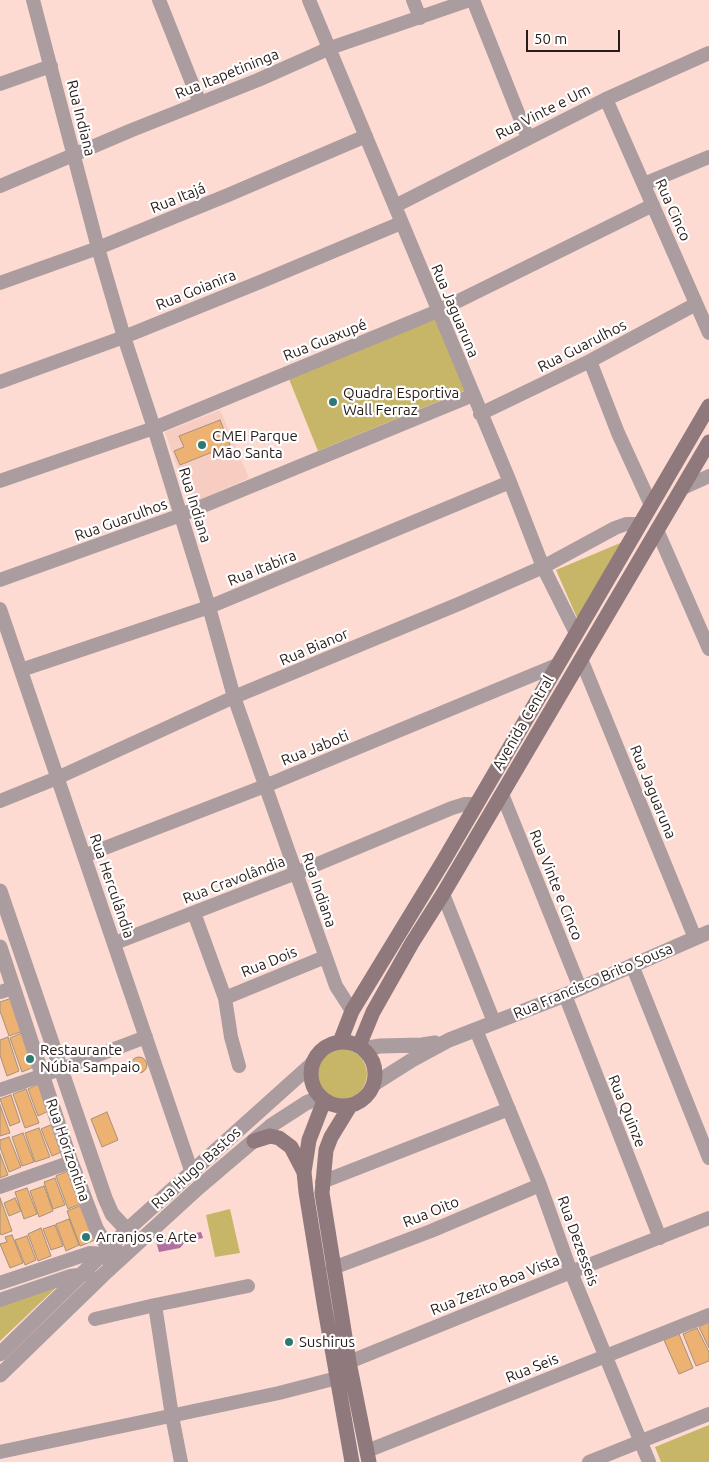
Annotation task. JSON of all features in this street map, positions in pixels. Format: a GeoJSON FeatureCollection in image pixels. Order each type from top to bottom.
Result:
{"type":"FeatureCollection","features":[{"type":"Feature","properties":{"kind":"main road","name":"Avenida Central"},"geometry":{"type":"LineString","coordinates":[[340,1042],[352,1011],[444,860],[709,406]]}},
{"type":"Feature","properties":{"kind":"main road","name":"Avenida Central"},"geometry":{"type":"LineString","coordinates":[[361,1047],[373,1012],[412,942],[443,894],[709,442]]}},
{"type":"Feature","properties":{"kind":"main road"},"geometry":{"type":"LineString","coordinates":[[444,860],[458,868]]}},
{"type":"Feature","properties":{"kind":"main road"},"geometry":{"type":"LineString","coordinates":[[340,1042],[361,1047],[370,1056],[376,1074],[369,1094],[350,1106],[339,1106],[322,1099],[314,1090],[311,1081],[312,1064],[323,1048],[340,1042]]}},
{"type":"Feature","properties":{"kind":"main road"},"geometry":{"type":"LineString","coordinates":[[322,1099],[309,1140],[304,1172],[308,1207],[352,1462]]}},
{"type":"Feature","properties":{"kind":"main road"},"geometry":{"type":"LineString","coordinates":[[350,1106],[331,1137],[326,1150],[322,1182],[323,1204],[349,1362],[368,1456]]}},
{"type":"Feature","properties":{"kind":"main road"},"geometry":{"type":"LineString","coordinates":[[254,1141],[270,1136],[279,1138],[291,1147],[304,1172]]}},
{"type":"Feature","properties":{"kind":"street","name":"Rua Indiana"},"geometry":{"type":"LineString","coordinates":[[32,0],[98,248],[209,607],[234,697],[325,957],[340,995],[352,1011]]}},
{"type":"Feature","properties":{"kind":"street"},"geometry":{"type":"LineString","coordinates":[[159,0],[200,103]]}},
{"type":"Feature","properties":{"kind":"street","name":"Rua Jaguaruna"},"geometry":{"type":"LineString","coordinates":[[309,0],[480,414],[510,482],[543,567],[576,633]]}},
{"type":"Feature","properties":{"kind":"street"},"geometry":{"type":"LineString","coordinates":[[413,0],[420,18]]}},
{"type":"Feature","properties":{"kind":"street"},"geometry":{"type":"LineString","coordinates":[[472,0],[528,138]]}},
{"type":"Feature","properties":{"kind":"street","name":"Rua Itapetininga"},"geometry":{"type":"LineString","coordinates":[[0,186],[258,80],[330,48],[472,0]]}},
{"type":"Feature","properties":{"kind":"street","name":"Rua Vinte e Um"},"geometry":{"type":"LineString","coordinates":[[395,206],[606,99],[709,53]]}},
{"type":"Feature","properties":{"kind":"street"},"geometry":{"type":"LineString","coordinates":[[0,84],[51,66]]}},
{"type":"Feature","properties":{"kind":"street","name":"Rua Cinco"},"geometry":{"type":"LineString","coordinates":[[606,99],[709,334]]}},
{"type":"Feature","properties":{"kind":"street","name":"Rua Itajá"},"geometry":{"type":"LineString","coordinates":[[0,283],[98,248],[366,136]]}},
{"type":"Feature","properties":{"kind":"street"},"geometry":{"type":"LineString","coordinates":[[644,184],[709,157]]}},
{"type":"Feature","properties":{"kind":"street","name":"Rua Guaxupé"},"geometry":{"type":"LineString","coordinates":[[0,481],[154,428],[438,311],[653,205]]}},
{"type":"Feature","properties":{"kind":"street","name":"Rua Goianira"},"geometry":{"type":"LineString","coordinates":[[0,382],[124,337],[269,279],[401,223]]}},
{"type":"Feature","properties":{"kind":"street","name":"Rua Guarulhos"},"geometry":{"type":"LineString","coordinates":[[480,414],[590,361],[696,304]]}},
{"type":"Feature","properties":{"kind":"street"},"geometry":{"type":"LineString","coordinates":[[590,361],[618,433],[651,505]]}},
{"type":"Feature","properties":{"kind":"street","name":"Rua Guarulhos"},"geometry":{"type":"LineString","coordinates":[[0,580],[181,516],[473,395]]}},
{"type":"Feature","properties":{"kind":"street"},"geometry":{"type":"LineString","coordinates":[[683,488],[709,476]]}},
{"type":"Feature","properties":{"kind":"street","name":"Rua Itabira"},"geometry":{"type":"LineString","coordinates":[[21,670],[209,607],[510,482]]}},
{"type":"Feature","properties":{"kind":"street","name":"Rua Bianor"},"geometry":{"type":"LineString","coordinates":[[0,801],[57,778],[234,697],[543,567],[616,528],[626,524],[640,524]]}},
{"type":"Feature","properties":{"kind":"street"},"geometry":{"type":"LineString","coordinates":[[657,530],[709,649]]}},
{"type":"Feature","properties":{"kind":"street","name":"Rua Herculândia"},"geometry":{"type":"LineString","coordinates":[[0,610],[192,1173]]}},
{"type":"Feature","properties":{"kind":"street","name":"Rua Jaguaruna"},"geometry":{"type":"LineString","coordinates":[[581,659],[695,938]]}},
{"type":"Feature","properties":{"kind":"street","name":"Rua Jaboti"},"geometry":{"type":"LineString","coordinates":[[84,856],[265,786],[557,665]]}},
{"type":"Feature","properties":{"kind":"street","name":"Rua Vinte e Cinco"},"geometry":{"type":"LineString","coordinates":[[502,794],[580,988]]}},
{"type":"Feature","properties":{"kind":"street","name":"Rua Cravolândia"},"geometry":{"type":"LineString","coordinates":[[115,943],[296,873],[452,808],[465,804],[476,804]]}},
{"type":"Feature","properties":{"kind":"street","name":"Rua Horizontina"},"geometry":{"type":"LineString","coordinates":[[0,891],[105,1198],[112,1214],[126,1230]]}},
{"type":"Feature","properties":{"kind":"street"},"geometry":{"type":"LineString","coordinates":[[443,894],[494,1022]]}},
{"type":"Feature","properties":{"kind":"street"},"geometry":{"type":"LineString","coordinates":[[194,913],[225,998],[231,1037],[239,1066]]}},
{"type":"Feature","properties":{"kind":"street","name":"Rua Francisco Brito Sousa"},"geometry":{"type":"LineString","coordinates":[[449,1040],[564,995],[709,932]]}},
{"type":"Feature","properties":{"kind":"street","name":"Rua Horizontina"},"geometry":{"type":"LineString","coordinates":[[0,947],[7,990],[42,1076],[96,1228],[107,1250],[128,1252]]}},
{"type":"Feature","properties":{"kind":"street","name":"Rua Dois"},"geometry":{"type":"LineString","coordinates":[[225,998],[325,957]]}},
{"type":"Feature","properties":{"kind":"street"},"geometry":{"type":"LineString","coordinates":[[632,965],[709,1158]]}},
{"type":"Feature","properties":{"kind":"street","name":"Rua Quinze"},"geometry":{"type":"LineString","coordinates":[[564,995],[660,1238]]}},
{"type":"Feature","properties":{"kind":"street","name":"Rua Dezesseis"},"geometry":{"type":"LineString","coordinates":[[476,1030],[540,1185],[571,1272],[649,1462]]}},
{"type":"Feature","properties":{"kind":"street"},"geometry":{"type":"LineString","coordinates":[[0,1090],[146,1037]]}},
{"type":"Feature","properties":{"kind":"street"},"geometry":{"type":"LineString","coordinates":[[361,1047],[422,1045],[449,1040]]}},
{"type":"Feature","properties":{"kind":"street"},"geometry":{"type":"LineString","coordinates":[[374,1084],[449,1040]]}},
{"type":"Feature","properties":{"kind":"street","name":"Rua Hugo Bastos"},"geometry":{"type":"LineString","coordinates":[[0,1354],[126,1230],[312,1064]]}},
{"type":"Feature","properties":{"kind":"street"},"geometry":{"type":"LineString","coordinates":[[0,1375],[128,1252],[198,1188],[282,1118],[322,1099]]}},
{"type":"Feature","properties":{"kind":"street"},"geometry":{"type":"LineString","coordinates":[[322,1182],[509,1109]]}},
{"type":"Feature","properties":{"kind":"street"},"geometry":{"type":"LineString","coordinates":[[0,1187],[71,1162]]}},
{"type":"Feature","properties":{"kind":"street","name":"Rua Oito"},"geometry":{"type":"LineString","coordinates":[[333,1268],[431,1231],[540,1185]]}},
{"type":"Feature","properties":{"kind":"street","name":"Rua Zezito Boa Vista"},"geometry":{"type":"LineString","coordinates":[[349,1362],[709,1218]]}},
{"type":"Feature","properties":{"kind":"street"},"geometry":{"type":"LineString","coordinates":[[126,1230],[131,1236],[128,1252]]}},
{"type":"Feature","properties":{"kind":"street"},"geometry":{"type":"LineString","coordinates":[[0,1283],[86,1254],[107,1250],[109,1262],[106,1273]]}},
{"type":"Feature","properties":{"kind":"street"},"geometry":{"type":"LineString","coordinates":[[0,1300],[70,1276],[106,1273]]}},
{"type":"Feature","properties":{"kind":"street"},"geometry":{"type":"LineString","coordinates":[[95,1319],[248,1286]]}},
{"type":"Feature","properties":{"kind":"street"},"geometry":{"type":"LineString","coordinates":[[155,1305],[181,1462]]}},
{"type":"Feature","properties":{"kind":"street","name":"Rua Seis"},"geometry":{"type":"LineString","coordinates":[[368,1456],[605,1356],[709,1315]]}},
{"type":"Feature","properties":{"kind":"street"},"geometry":{"type":"LineString","coordinates":[[0,1452],[279,1394],[337,1378]]}},
{"type":"Feature","properties":{"kind":"street"},"geometry":{"type":"LineString","coordinates":[[589,1462],[709,1414]]}},
{"type":"Feature","properties":{"kind":"shaded area"},"geometry":{"type":"Polygon","coordinates":[[[436,318],[466,390],[318,451],[289,379],[436,318]]]}},
{"type":"Feature","properties":{"kind":"shaded area","name":"CMEI Parque Mão Santa"},"geometry":{"type":"Polygon","coordinates":[[[220,410],[249,478],[190,505],[165,432],[220,410]]]}},
{"type":"Feature","properties":{"kind":"shaded area"},"geometry":{"type":"Polygon","coordinates":[[[625,541],[578,620],[556,570],[625,541]]]}},
{"type":"Feature","properties":{"kind":"shaded area"},"geometry":{"type":"Polygon","coordinates":[[[337,1049],[347,1049],[360,1056],[367,1069],[367,1079],[360,1092],[347,1099],[337,1099],[328,1095],[321,1088],[317,1079],[317,1069],[321,1060],[328,1053],[337,1049]]]}},
{"type":"Feature","properties":{"kind":"shaded area"},"geometry":{"type":"Polygon","coordinates":[[[230,1209],[240,1253],[215,1257],[206,1215],[230,1209]]]}},
{"type":"Feature","properties":{"kind":"shaded area"},"geometry":{"type":"Polygon","coordinates":[[[201,1232],[203,1238],[185,1242],[180,1248],[159,1252],[156,1241],[201,1232]]]}},
{"type":"Feature","properties":{"kind":"shaded area"},"geometry":{"type":"Polygon","coordinates":[[[61,1283],[0,1341],[0,1304],[61,1283]]]}},
{"type":"Feature","properties":{"kind":"shaded area"},"geometry":{"type":"Polygon","coordinates":[[[709,1425],[709,1462],[661,1462],[655,1447],[709,1425]]]}},
{"type":"Feature","properties":{"kind":"building"},"geometry":{"type":"Polygon","coordinates":[[[220,420],[230,445],[180,465],[174,451],[184,447],[179,436],[220,420]]]}},
{"type":"Feature","properties":{"kind":"building"},"geometry":{"type":"Polygon","coordinates":[[[12,998],[23,1031],[9,1036],[0,1011],[0,1002],[12,998]]]}},
{"type":"Feature","properties":{"kind":"building"},"geometry":{"type":"Polygon","coordinates":[[[24,1032],[36,1066],[22,1072],[10,1038],[24,1032]]]}},
{"type":"Feature","properties":{"kind":"building"},"geometry":{"type":"Polygon","coordinates":[[[8,1037],[19,1071],[7,1076],[0,1055],[0,1040],[8,1037]]]}},
{"type":"Feature","properties":{"kind":"building"},"geometry":{"type":"Polygon","coordinates":[[[139,1057],[145,1059],[147,1065],[145,1071],[139,1073],[133,1071],[131,1065],[133,1059],[139,1057]]]}},
{"type":"Feature","properties":{"kind":"building"},"geometry":{"type":"Polygon","coordinates":[[[41,1083],[51,1110],[38,1116],[28,1089],[41,1083]]]}},
{"type":"Feature","properties":{"kind":"building"},"geometry":{"type":"Polygon","coordinates":[[[26,1089],[39,1123],[25,1128],[13,1094],[26,1089]]]}},
{"type":"Feature","properties":{"kind":"building"},"geometry":{"type":"Polygon","coordinates":[[[11,1095],[20,1122],[10,1126],[0,1099],[11,1095]]]}},
{"type":"Feature","properties":{"kind":"building"},"geometry":{"type":"Polygon","coordinates":[[[0,1105],[10,1133],[0,1136],[0,1105]]]}},
{"type":"Feature","properties":{"kind":"building"},"geometry":{"type":"Polygon","coordinates":[[[107,1112],[118,1140],[102,1147],[91,1119],[107,1112]]]}},
{"type":"Feature","properties":{"kind":"building"},"geometry":{"type":"Polygon","coordinates":[[[53,1124],[64,1151],[52,1156],[41,1129],[53,1124]]]}},
{"type":"Feature","properties":{"kind":"building"},"geometry":{"type":"Polygon","coordinates":[[[39,1128],[50,1157],[35,1162],[25,1133],[39,1128]]]}},
{"type":"Feature","properties":{"kind":"building"},"geometry":{"type":"Polygon","coordinates":[[[23,1133],[34,1162],[22,1166],[12,1137],[23,1133]]]}},
{"type":"Feature","properties":{"kind":"building"},"geometry":{"type":"Polygon","coordinates":[[[9,1137],[21,1167],[9,1172],[0,1147],[0,1140],[9,1137]]]}},
{"type":"Feature","properties":{"kind":"building"},"geometry":{"type":"Polygon","coordinates":[[[0,1154],[8,1175],[0,1178],[0,1154]]]}},
{"type":"Feature","properties":{"kind":"building"},"geometry":{"type":"Polygon","coordinates":[[[70,1170],[83,1203],[68,1209],[56,1176],[70,1170]]]}},
{"type":"Feature","properties":{"kind":"building"},"geometry":{"type":"Polygon","coordinates":[[[55,1178],[65,1205],[53,1209],[44,1182],[55,1178]]]}},
{"type":"Feature","properties":{"kind":"building"},"geometry":{"type":"Polygon","coordinates":[[[44,1186],[53,1211],[39,1217],[30,1191],[44,1186]]]}},
{"type":"Feature","properties":{"kind":"building"},"geometry":{"type":"Polygon","coordinates":[[[27,1188],[37,1214],[24,1219],[15,1192],[27,1188]]]}},
{"type":"Feature","properties":{"kind":"building"},"geometry":{"type":"Polygon","coordinates":[[[0,1198],[12,1231],[1,1235],[0,1233],[0,1198]]]}},
{"type":"Feature","properties":{"kind":"building"},"geometry":{"type":"Polygon","coordinates":[[[15,1198],[21,1211],[9,1216],[4,1203],[15,1198]]]}},
{"type":"Feature","properties":{"kind":"building"},"geometry":{"type":"Polygon","coordinates":[[[82,1205],[95,1240],[80,1246],[67,1211],[82,1205]]]}},
{"type":"Feature","properties":{"kind":"building"},"geometry":{"type":"Polygon","coordinates":[[[69,1219],[79,1245],[66,1251],[56,1224],[69,1219]]]}},
{"type":"Feature","properties":{"kind":"building"},"geometry":{"type":"Polygon","coordinates":[[[55,1225],[63,1246],[51,1250],[43,1229],[55,1225]]]}},
{"type":"Feature","properties":{"kind":"building"},"geometry":{"type":"Polygon","coordinates":[[[41,1228],[51,1256],[38,1261],[28,1234],[41,1228]]]}},
{"type":"Feature","properties":{"kind":"building"},"geometry":{"type":"Polygon","coordinates":[[[12,1235],[23,1263],[10,1268],[0,1244],[7,1242],[5,1237],[12,1235]]]}},
{"type":"Feature","properties":{"kind":"building"},"geometry":{"type":"Polygon","coordinates":[[[27,1236],[36,1260],[25,1265],[15,1240],[27,1236]]]}},
{"type":"Feature","properties":{"kind":"building"},"geometry":{"type":"Polygon","coordinates":[[[709,1322],[709,1348],[699,1327],[709,1322]]]}},
{"type":"Feature","properties":{"kind":"building"},"geometry":{"type":"Polygon","coordinates":[[[697,1328],[709,1352],[709,1361],[696,1366],[683,1334],[697,1328]]]}},
{"type":"Feature","properties":{"kind":"building"},"geometry":{"type":"Polygon","coordinates":[[[679,1334],[693,1368],[679,1374],[664,1340],[679,1334]]]}},
{"type":"Feature","properties":{"kind":"place","name":"Quadra Esportiva Wall Ferraz"},"geometry":{"type":"Point","coordinates":[333,402]}},
{"type":"Feature","properties":{"kind":"place","name":"CMEI Parque Mão Santa"},"geometry":{"type":"Point","coordinates":[202,445]}},
{"type":"Feature","properties":{"kind":"place","name":"Restaurante Núbia Sampaio"},"geometry":{"type":"Point","coordinates":[30,1059]}},
{"type":"Feature","properties":{"kind":"place","name":"Arranjos e Arte"},"geometry":{"type":"Point","coordinates":[86,1237]}},
{"type":"Feature","properties":{"kind":"place","name":"Sushirus"},"geometry":{"type":"Point","coordinates":[289,1342]}}]}
